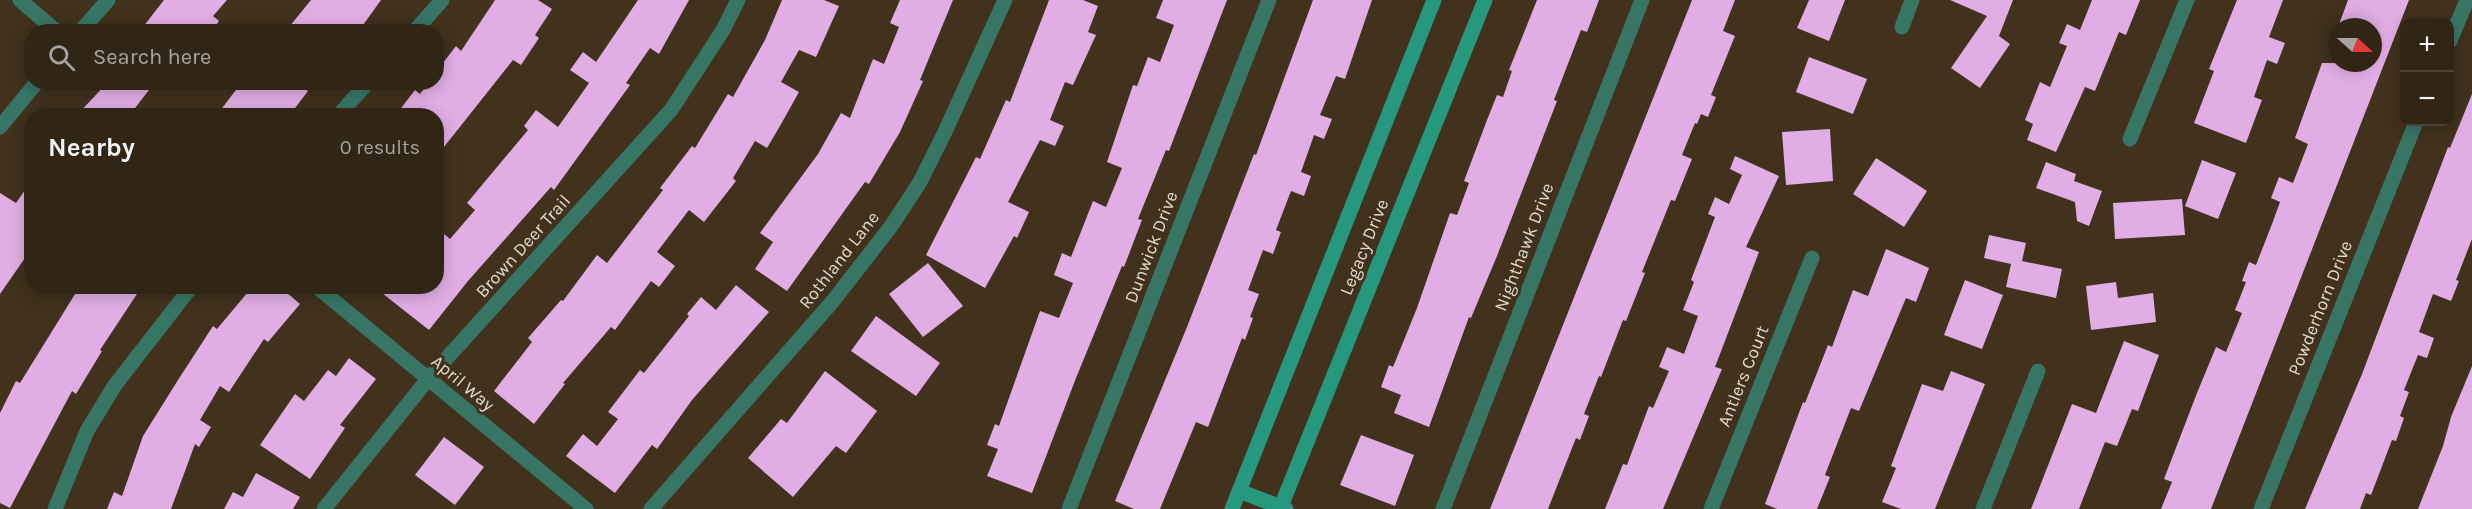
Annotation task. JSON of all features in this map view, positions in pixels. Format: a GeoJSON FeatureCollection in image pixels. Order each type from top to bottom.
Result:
{"type":"FeatureCollection","features":[{"type":"Feature","properties":{"kind":"main road","name":"Legacy Drive"},"geometry":{"type":"LineString","coordinates":[[1232,509],[1434,0]]}},
{"type":"Feature","properties":{"kind":"main road","name":"Legacy Drive"},"geometry":{"type":"LineString","coordinates":[[1282,508],[1485,0]]}},
{"type":"Feature","properties":{"kind":"main road"},"geometry":{"type":"LineString","coordinates":[[1239,491],[1282,508]]}},
{"type":"Feature","properties":{"kind":"street"},"geometry":{"type":"LineString","coordinates":[[20,0],[48,24]]}},
{"type":"Feature","properties":{"kind":"street"},"geometry":{"type":"LineString","coordinates":[[87,24],[108,0]]}},
{"type":"Feature","properties":{"kind":"street"},"geometry":{"type":"LineString","coordinates":[[421,24],[442,0]]}},
{"type":"Feature","properties":{"kind":"street","name":"Brown Deer Trail"},"geometry":{"type":"LineString","coordinates":[[324,509],[428,379],[670,110],[723,30],[738,0]]}},
{"type":"Feature","properties":{"kind":"street","name":"Rothland Lane"},"geometry":{"type":"LineString","coordinates":[[651,509],[833,301],[892,225],[920,182],[1005,0]]}},
{"type":"Feature","properties":{"kind":"street","name":"Dunwick Drive"},"geometry":{"type":"LineString","coordinates":[[1069,509],[1269,0]]}},
{"type":"Feature","properties":{"kind":"street","name":"Nighthawk Drive"},"geometry":{"type":"LineString","coordinates":[[1443,509],[1642,0]]}},
{"type":"Feature","properties":{"kind":"street"},"geometry":{"type":"LineString","coordinates":[[1902,27],[1912,0]]}},
{"type":"Feature","properties":{"kind":"street"},"geometry":{"type":"LineString","coordinates":[[2130,139],[2187,0]]}},
{"type":"Feature","properties":{"kind":"street"},"geometry":{"type":"LineString","coordinates":[[2454,31],[2467,0]]}},
{"type":"Feature","properties":{"kind":"street"},"geometry":{"type":"LineString","coordinates":[[0,127],[30,90]]}},
{"type":"Feature","properties":{"kind":"street"},"geometry":{"type":"LineString","coordinates":[[345,108],[361,90]]}},
{"type":"Feature","properties":{"kind":"street","name":"Powderhorn Drive"},"geometry":{"type":"LineString","coordinates":[[2261,509],[2414,126]]}},
{"type":"Feature","properties":{"kind":"street","name":"Antlers Court"},"geometry":{"type":"LineString","coordinates":[[1711,509],[1812,258]]}},
{"type":"Feature","properties":{"kind":"street"},"geometry":{"type":"LineString","coordinates":[[56,509],[87,431],[110,394],[186,294]]}},
{"type":"Feature","properties":{"kind":"street","name":"April Way"},"geometry":{"type":"LineString","coordinates":[[326,294],[586,509]]}},
{"type":"Feature","properties":{"kind":"street"},"geometry":{"type":"LineString","coordinates":[[1983,509],[2038,371]]}},
{"type":"Feature","properties":{"kind":"building"},"geometry":{"type":"Polygon","coordinates":[[[164,0],[227,0],[213,16],[219,21],[217,24],[145,24],[164,0]]]}},
{"type":"Feature","properties":{"kind":"building"},"geometry":{"type":"Polygon","coordinates":[[[311,0],[381,0],[364,24],[292,24],[311,0]]]}},
{"type":"Feature","properties":{"kind":"building"},"geometry":{"type":"Polygon","coordinates":[[[495,0],[538,0],[552,9],[535,35],[539,38],[521,65],[513,60],[444,147],[444,108],[401,108],[415,90],[420,94],[423,90],[444,90],[444,62],[456,46],[461,51],[495,0]]]}},
{"type":"Feature","properties":{"kind":"building"},"geometry":{"type":"Polygon","coordinates":[[[638,0],[689,0],[659,54],[650,48],[626,83],[630,85],[554,190],[551,187],[468,281],[429,330],[383,294],[444,294],[444,234],[450,239],[475,210],[467,203],[528,130],[524,126],[536,110],[558,127],[589,83],[570,70],[583,52],[596,62],[638,0]]]}},
{"type":"Feature","properties":{"kind":"building"},"geometry":{"type":"Polygon","coordinates":[[[782,0],[824,0],[839,6],[816,57],[799,50],[781,82],[799,92],[780,126],[767,148],[755,141],[733,178],[736,181],[704,222],[689,210],[657,252],[675,266],[659,287],[651,281],[615,330],[611,327],[563,383],[565,384],[534,424],[494,391],[532,342],[528,338],[561,300],[563,301],[597,255],[607,263],[663,190],[660,188],[692,146],[695,148],[728,94],[733,97],[765,40],[782,0]]]}},
{"type":"Feature","properties":{"kind":"building"},"geometry":{"type":"Polygon","coordinates":[[[900,0],[953,0],[920,80],[923,81],[900,132],[869,184],[865,182],[787,291],[755,269],[773,242],[760,233],[818,154],[841,113],[850,118],[873,59],[884,64],[899,27],[890,23],[900,0]]]}},
{"type":"Feature","properties":{"kind":"building"},"geometry":{"type":"Polygon","coordinates":[[[1049,0],[1083,0],[1098,6],[1088,32],[1096,35],[1073,85],[1065,82],[1050,120],[1064,126],[1055,146],[1040,140],[1008,202],[1029,212],[1017,238],[1014,236],[985,288],[926,255],[976,157],[980,159],[1006,100],[1010,102],[1049,0]]]}},
{"type":"Feature","properties":{"kind":"building"},"geometry":{"type":"Polygon","coordinates":[[[1163,0],[1227,0],[1169,151],[1166,150],[1138,219],[1142,220],[1124,267],[1122,266],[1076,378],[1032,493],[987,476],[998,449],[987,445],[995,424],[999,426],[1040,311],[1059,318],[1073,283],[1054,275],[1062,253],[1071,257],[1093,201],[1106,207],[1122,168],[1107,162],[1133,85],[1137,86],[1148,57],[1160,62],[1174,25],[1156,18],[1163,0]]]}},
{"type":"Feature","properties":{"kind":"building"},"geometry":{"type":"Polygon","coordinates":[[[1313,0],[1372,0],[1345,79],[1336,76],[1320,115],[1332,119],[1324,139],[1314,135],[1301,172],[1311,176],[1304,196],[1291,191],[1276,230],[1281,232],[1273,254],[1263,250],[1248,290],[1259,294],[1250,317],[1253,318],[1245,340],[1242,338],[1208,427],[1196,422],[1160,509],[1134,509],[1115,501],[1187,327],[1254,154],[1256,155],[1313,0]]]}},
{"type":"Feature","properties":{"kind":"building"},"geometry":{"type":"Polygon","coordinates":[[[1537,0],[1599,0],[1587,32],[1581,30],[1554,100],[1557,101],[1497,256],[1471,318],[1469,317],[1429,427],[1394,413],[1401,395],[1381,387],[1389,365],[1393,367],[1417,308],[1450,213],[1457,215],[1469,183],[1464,181],[1497,95],[1503,97],[1512,71],[1509,70],[1537,0]]]}},
{"type":"Feature","properties":{"kind":"building"},"geometry":{"type":"Polygon","coordinates":[[[1692,0],[1735,0],[1723,31],[1735,36],[1711,95],[1716,97],[1708,117],[1701,114],[1682,155],[1692,159],[1675,201],[1671,200],[1642,272],[1645,273],[1626,321],[1623,320],[1584,414],[1589,416],[1580,440],[1576,438],[1548,509],[1490,509],[1692,0]]]}},
{"type":"Feature","properties":{"kind":"building"},"geometry":{"type":"Polygon","coordinates":[[[1809,0],[1845,0],[1829,41],[1797,28],[1809,0]]]}},
{"type":"Feature","properties":{"kind":"building"},"geometry":{"type":"Polygon","coordinates":[[[1950,0],[2013,0],[1999,36],[2010,44],[1980,88],[1951,68],[1987,16],[1950,0]]]}},
{"type":"Feature","properties":{"kind":"building"},"geometry":{"type":"Polygon","coordinates":[[[2092,0],[2140,0],[2126,35],[2119,32],[2095,91],[2085,87],[2056,152],[2027,140],[2033,124],[2025,120],[2040,82],[2050,87],[2067,46],[2059,43],[2067,24],[2080,30],[2092,0]]]}},
{"type":"Feature","properties":{"kind":"building"},"geometry":{"type":"Polygon","coordinates":[[[2237,0],[2283,0],[2269,37],[2285,43],[2277,64],[2267,60],[2254,97],[2262,100],[2246,143],[2194,123],[2214,71],[2209,69],[2237,0]]]}},
{"type":"Feature","properties":{"kind":"building"},"geometry":{"type":"Polygon","coordinates":[[[2348,0],[2409,0],[2400,18],[2382,69],[2382,18],[2341,18],[2348,0]]]}},
{"type":"Feature","properties":{"kind":"building"},"geometry":{"type":"Polygon","coordinates":[[[1809,57],[1867,79],[1853,114],[1796,92],[1809,57]]]}},
{"type":"Feature","properties":{"kind":"building"},"geometry":{"type":"Polygon","coordinates":[[[2322,63],[2328,63],[2328,72],[2381,72],[2211,509],[2161,509],[2172,482],[2164,479],[2216,347],[2226,352],[2242,313],[2235,310],[2246,282],[2242,281],[2249,262],[2256,265],[2280,202],[2271,198],[2279,177],[2293,183],[2308,144],[2295,138],[2322,63]]]}},
{"type":"Feature","properties":{"kind":"building"},"geometry":{"type":"Polygon","coordinates":[[[100,90],[149,90],[135,108],[84,108],[100,90]]]}},
{"type":"Feature","properties":{"kind":"building"},"geometry":{"type":"Polygon","coordinates":[[[236,90],[308,91],[295,108],[222,108],[236,90]]]}},
{"type":"Feature","properties":{"kind":"building"},"geometry":{"type":"Polygon","coordinates":[[[2472,94],[2472,239],[2456,280],[2459,281],[2451,301],[2433,294],[2419,332],[2434,338],[2427,358],[2418,355],[2404,390],[2409,392],[2400,416],[2404,418],[2396,441],[2392,440],[2371,495],[2366,493],[2360,509],[2305,509],[2362,374],[2448,147],[2450,148],[2472,94]]]}},
{"type":"Feature","properties":{"kind":"building"},"geometry":{"type":"Polygon","coordinates":[[[1830,129],[1833,181],[1786,185],[1782,132],[1830,129]]]}},
{"type":"Feature","properties":{"kind":"building"},"geometry":{"type":"Polygon","coordinates":[[[1735,156],[1779,176],[1746,247],[1759,252],[1715,367],[1722,369],[1663,509],[1605,509],[1623,464],[1627,465],[1649,406],[1653,408],[1669,371],[1659,367],[1667,347],[1684,354],[1698,316],[1683,310],[1694,282],[1691,280],[1715,217],[1708,214],[1715,197],[1729,204],[1742,175],[1730,169],[1735,156]]]}},
{"type":"Feature","properties":{"kind":"building"},"geometry":{"type":"Polygon","coordinates":[[[1876,158],[1927,191],[1904,227],[1853,194],[1876,158]]]}},
{"type":"Feature","properties":{"kind":"building"},"geometry":{"type":"Polygon","coordinates":[[[2202,160],[2236,173],[2218,219],[2185,206],[2202,160]]]}},
{"type":"Feature","properties":{"kind":"building"},"geometry":{"type":"Polygon","coordinates":[[[2046,162],[2076,174],[2074,181],[2102,191],[2089,226],[2077,221],[2075,202],[2036,188],[2046,162]]]}},
{"type":"Feature","properties":{"kind":"building"},"geometry":{"type":"Polygon","coordinates":[[[24,192],[24,260],[0,294],[0,193],[16,203],[24,192]]]}},
{"type":"Feature","properties":{"kind":"building"},"geometry":{"type":"Polygon","coordinates":[[[2182,199],[2185,235],[2115,239],[2113,203],[2182,199]]]}},
{"type":"Feature","properties":{"kind":"building"},"geometry":{"type":"Polygon","coordinates":[[[1989,235],[2026,243],[2022,261],[2062,269],[2056,298],[2006,287],[2011,264],[1984,258],[1989,235]]]}},
{"type":"Feature","properties":{"kind":"building"},"geometry":{"type":"Polygon","coordinates":[[[1886,249],[1929,268],[1916,302],[1906,298],[1859,411],[1851,408],[1825,475],[1830,477],[1817,509],[1777,509],[1765,504],[1803,402],[1805,403],[1828,345],[1832,347],[1853,290],[1868,296],[1886,249]]]}},
{"type":"Feature","properties":{"kind":"building"},"geometry":{"type":"Polygon","coordinates":[[[928,263],[963,306],[923,337],[889,294],[928,263]]]}},
{"type":"Feature","properties":{"kind":"building"},"geometry":{"type":"Polygon","coordinates":[[[1965,280],[2003,295],[1982,349],[1944,335],[1965,280]]]}},
{"type":"Feature","properties":{"kind":"building"},"geometry":{"type":"Polygon","coordinates":[[[2116,282],[2118,298],[2153,293],[2156,322],[2091,330],[2086,286],[2116,282]]]}},
{"type":"Feature","properties":{"kind":"building"},"geometry":{"type":"Polygon","coordinates":[[[736,285],[769,312],[692,400],[657,449],[652,445],[615,493],[566,456],[583,434],[597,446],[618,419],[608,412],[640,370],[644,373],[689,316],[687,314],[701,297],[716,310],[736,285]]]}},
{"type":"Feature","properties":{"kind":"building"},"geometry":{"type":"Polygon","coordinates":[[[75,294],[137,294],[100,350],[102,351],[76,394],[72,391],[10,508],[0,503],[0,413],[16,381],[20,383],[75,294]]]}},
{"type":"Feature","properties":{"kind":"building"},"geometry":{"type":"Polygon","coordinates":[[[246,294],[288,294],[300,304],[268,342],[264,339],[229,392],[220,386],[200,420],[211,427],[199,447],[195,444],[171,509],[107,509],[114,492],[122,496],[143,436],[213,326],[217,329],[246,294]]]}},
{"type":"Feature","properties":{"kind":"building"},"geometry":{"type":"Polygon","coordinates":[[[876,316],[940,363],[916,396],[851,351],[876,316]]]}},
{"type":"Feature","properties":{"kind":"building"},"geometry":{"type":"Polygon","coordinates":[[[2124,341],[2159,355],[2138,411],[2132,409],[2117,446],[2105,442],[2079,509],[2031,509],[2072,404],[2096,413],[2124,341]]]}},
{"type":"Feature","properties":{"kind":"building"},"geometry":{"type":"Polygon","coordinates":[[[349,358],[376,379],[340,425],[345,428],[310,479],[260,445],[295,394],[304,401],[328,370],[336,376],[349,358]]]}},
{"type":"Feature","properties":{"kind":"building"},"geometry":{"type":"Polygon","coordinates":[[[2472,366],[2472,509],[2418,509],[2443,446],[2451,417],[2472,366]]]}},
{"type":"Feature","properties":{"kind":"building"},"geometry":{"type":"Polygon","coordinates":[[[825,371],[877,411],[846,453],[836,446],[793,497],[748,458],[781,419],[787,423],[825,371]]]}},
{"type":"Feature","properties":{"kind":"building"},"geometry":{"type":"Polygon","coordinates":[[[1951,371],[1985,384],[1935,509],[1901,509],[1882,502],[1896,468],[1891,466],[1922,384],[1943,391],[1951,371]]]}},
{"type":"Feature","properties":{"kind":"building"},"geometry":{"type":"Polygon","coordinates":[[[1361,435],[1414,455],[1395,506],[1340,485],[1361,435]]]}},
{"type":"Feature","properties":{"kind":"building"},"geometry":{"type":"Polygon","coordinates":[[[444,437],[484,467],[455,505],[415,475],[444,437]]]}},
{"type":"Feature","properties":{"kind":"building"},"geometry":{"type":"Polygon","coordinates":[[[256,473],[300,497],[293,509],[224,509],[233,492],[243,497],[256,473]]]}}]}
